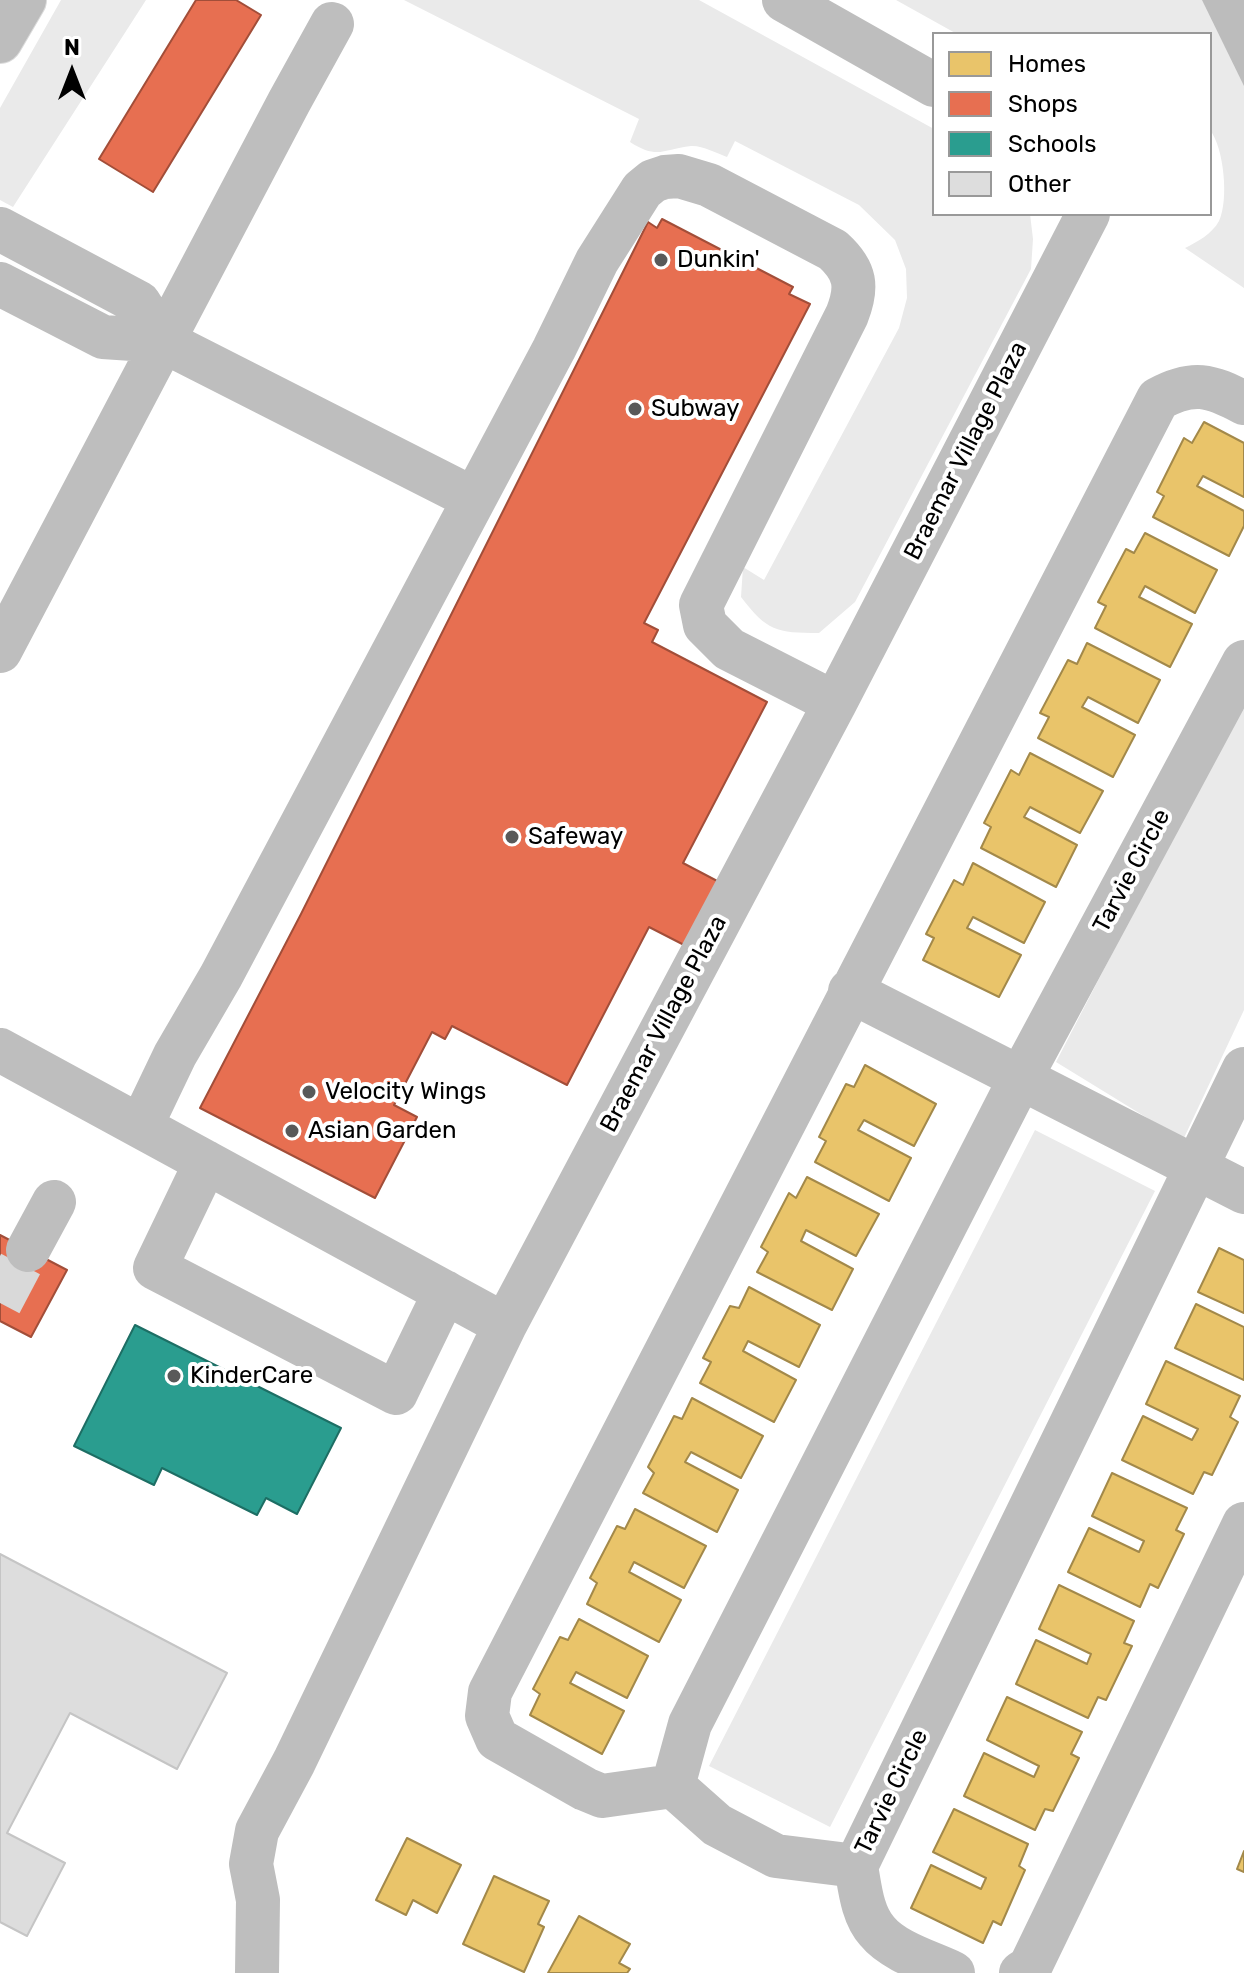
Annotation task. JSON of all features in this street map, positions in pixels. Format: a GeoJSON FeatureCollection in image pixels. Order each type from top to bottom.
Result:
{"type":"FeatureCollection","features":[{"type":"Feature","properties":{"kind":"main road"},"geometry":{"type":"LineString","coordinates":[[0,41],[24,0]]}},
{"type":"Feature","properties":{"kind":"street"},"geometry":{"type":"LineString","coordinates":[[784,0],[932,84]]}},
{"type":"Feature","properties":{"kind":"street"},"geometry":{"type":"LineString","coordinates":[[0,651],[332,24]]}},
{"type":"Feature","properties":{"kind":"street"},"geometry":{"type":"LineString","coordinates":[[141,1126],[175,1055],[221,976],[597,261],[642,190],[653,181],[679,176],[709,185],[833,250],[849,266],[854,287],[853,301],[701,605],[705,625],[729,649],[835,703]]}},
{"type":"Feature","properties":{"kind":"street","name":"Braemar Village Plaza"},"geometry":{"type":"LineString","coordinates":[[257,1973],[258,1900],[251,1864],[257,1831],[294,1762],[505,1325],[835,703],[1087,216]]}},
{"type":"Feature","properties":{"kind":"street"},"geometry":{"type":"LineString","coordinates":[[0,229],[139,303],[163,341]]}},
{"type":"Feature","properties":{"kind":"street"},"geometry":{"type":"LineString","coordinates":[[0,284],[103,337],[163,341],[474,499]]}},
{"type":"Feature","properties":{"kind":"street"},"geometry":{"type":"LineString","coordinates":[[673,1786],[602,1796],[585,1789],[497,1739],[487,1716],[490,1692],[1158,399],[1179,388],[1204,386],[1244,403]]}},
{"type":"Feature","properties":{"kind":"street","name":"Tarvie Circle"},"geometry":{"type":"LineString","coordinates":[[1244,662],[1020,1079],[690,1724],[673,1786],[717,1825],[776,1856],[856,1866],[1244,1069]]}},
{"type":"Feature","properties":{"kind":"street"},"geometry":{"type":"LineString","coordinates":[[850,991],[1244,1192]]}},
{"type":"Feature","properties":{"kind":"street"},"geometry":{"type":"LineString","coordinates":[[0,1050],[505,1325]]}},
{"type":"Feature","properties":{"kind":"street"},"geometry":{"type":"LineString","coordinates":[[206,1162],[155,1268],[396,1393],[445,1292]]}},
{"type":"Feature","properties":{"kind":"street"},"geometry":{"type":"LineString","coordinates":[[28,1250],[54,1202]]}},
{"type":"Feature","properties":{"kind":"street"},"geometry":{"type":"LineString","coordinates":[[1021,1973],[1030,1967],[1244,1524]]}},
{"type":"Feature","properties":{"kind":"street"},"geometry":{"type":"LineString","coordinates":[[856,1866],[864,1906],[877,1931],[894,1945],[953,1973]]}},
{"type":"Feature","properties":{"kind":"shaded area"},"geometry":{"type":"Polygon","coordinates":[[[61,0],[146,0],[13,207],[0,200],[0,108],[61,0]]]}},
{"type":"Feature","properties":{"kind":"shaded area"},"geometry":{"type":"Polygon","coordinates":[[[404,0],[699,0],[932,128],[932,216],[1030,216],[1033,239],[1031,269],[855,602],[819,633],[782,631],[758,617],[741,597],[743,567],[764,580],[899,328],[907,298],[906,269],[895,240],[859,205],[735,141],[727,157],[695,146],[647,151],[630,142],[639,119],[404,0]]]}},
{"type":"Feature","properties":{"kind":"shaded area"},"geometry":{"type":"Polygon","coordinates":[[[896,0],[1244,0],[1244,288],[1185,248],[1216,226],[1224,200],[1222,161],[1212,133],[1212,32],[953,32],[896,0]]]}},
{"type":"Feature","properties":{"kind":"shaded area"},"geometry":{"type":"Polygon","coordinates":[[[1202,0],[1244,0],[1244,86],[1202,0]]]}},
{"type":"Feature","properties":{"kind":"shaded area"},"geometry":{"type":"Polygon","coordinates":[[[1244,698],[1244,1010],[1183,1140],[1056,1062],[1244,698]]]}},
{"type":"Feature","properties":{"kind":"shaded area"},"geometry":{"type":"Polygon","coordinates":[[[1035,1130],[1155,1191],[830,1827],[709,1766],[1035,1130]]]}},
{"type":"Feature","properties":{"kind":"building: Homes"},"geometry":{"type":"Polygon","coordinates":[[[1204,422],[1244,443],[1244,497],[1203,476],[1197,486],[1244,511],[1244,526],[1229,556],[1153,517],[1164,496],[1157,492],[1184,438],[1192,443],[1204,422]]]}},
{"type":"Feature","properties":{"kind":"building: Homes"},"geometry":{"type":"Polygon","coordinates":[[[1145,533],[1217,570],[1195,613],[1145,586],[1139,597],[1192,624],[1170,667],[1095,628],[1106,606],[1098,602],[1126,549],[1134,553],[1145,533]]]}},
{"type":"Feature","properties":{"kind":"building: Homes"},"geometry":{"type":"Polygon","coordinates":[[[1087,643],[1160,680],[1138,723],[1088,697],[1082,707],[1135,735],[1113,777],[1038,738],[1049,717],[1040,713],[1068,660],[1077,664],[1087,643]]]}},
{"type":"Feature","properties":{"kind":"building: Homes"},"geometry":{"type":"Polygon","coordinates":[[[1030,753],[1103,791],[1080,833],[1030,807],[1024,817],[1077,845],[1056,887],[981,848],[991,827],[984,823],[1011,770],[1019,775],[1030,753]]]}},
{"type":"Feature","properties":{"kind":"building: Homes"},"geometry":{"type":"Polygon","coordinates":[[[973,863],[1045,902],[1024,943],[973,917],[967,928],[1021,955],[999,997],[923,960],[934,938],[926,934],[954,880],[963,885],[973,863]]]}},
{"type":"Feature","properties":{"kind":"building: Homes"},"geometry":{"type":"Polygon","coordinates":[[[865,1065],[936,1104],[914,1146],[864,1120],[858,1130],[911,1158],[889,1201],[815,1162],[826,1141],[819,1137],[846,1084],[854,1087],[865,1065]]]}},
{"type":"Feature","properties":{"kind":"building: Homes"},"geometry":{"type":"Polygon","coordinates":[[[807,1177],[879,1214],[856,1256],[806,1230],[801,1241],[853,1269],[832,1310],[757,1272],[768,1252],[761,1247],[789,1193],[796,1198],[807,1177]]]}},
{"type":"Feature","properties":{"kind":"building: Homes"},"geometry":{"type":"Polygon","coordinates":[[[1219,1248],[1244,1260],[1244,1313],[1198,1292],[1219,1248]]]}},
{"type":"Feature","properties":{"kind":"building: Homes"},"geometry":{"type":"Polygon","coordinates":[[[749,1287],[820,1325],[799,1367],[748,1341],[743,1351],[796,1380],[774,1422],[700,1383],[711,1362],[703,1358],[730,1306],[739,1308],[749,1287]]]}},
{"type":"Feature","properties":{"kind":"building: Homes"},"geometry":{"type":"Polygon","coordinates":[[[1196,1304],[1244,1327],[1244,1380],[1175,1348],[1196,1304]]]}},
{"type":"Feature","properties":{"kind":"building: Homes"},"geometry":{"type":"Polygon","coordinates":[[[1166,1361],[1240,1396],[1230,1417],[1238,1422],[1212,1475],[1204,1472],[1193,1494],[1122,1460],[1143,1416],[1192,1440],[1198,1429],[1146,1404],[1166,1361]]]}},
{"type":"Feature","properties":{"kind":"building: Homes"},"geometry":{"type":"Polygon","coordinates":[[[692,1398],[763,1436],[741,1478],[691,1452],[685,1462],[738,1490],[717,1532],[643,1493],[654,1473],[648,1467],[674,1416],[682,1419],[692,1398]]]}},
{"type":"Feature","properties":{"kind":"building: Homes"},"geometry":{"type":"Polygon","coordinates":[[[1112,1473],[1187,1508],[1176,1530],[1184,1534],[1158,1588],[1150,1584],[1140,1607],[1068,1572],[1089,1528],[1139,1552],[1144,1541],[1092,1516],[1112,1473]]]}},
{"type":"Feature","properties":{"kind":"building: Homes"},"geometry":{"type":"Polygon","coordinates":[[[635,1509],[706,1546],[684,1588],[634,1562],[629,1572],[681,1600],[659,1642],[587,1604],[597,1583],[590,1578],[617,1526],[625,1529],[635,1509]]]}},
{"type":"Feature","properties":{"kind":"building: Homes"},"geometry":{"type":"Polygon","coordinates":[[[1059,1585],[1134,1621],[1124,1643],[1132,1646],[1106,1700],[1098,1697],[1088,1718],[1016,1684],[1036,1640],[1087,1664],[1091,1654],[1039,1629],[1059,1585]]]}},
{"type":"Feature","properties":{"kind":"building: Homes"},"geometry":{"type":"Polygon","coordinates":[[[579,1619],[648,1656],[627,1698],[576,1672],[570,1683],[624,1711],[602,1754],[530,1715],[540,1694],[533,1689],[560,1637],[568,1640],[579,1619]]]}},
{"type":"Feature","properties":{"kind":"building: Homes"},"geometry":{"type":"Polygon","coordinates":[[[1007,1697],[1082,1732],[1071,1754],[1079,1758],[1053,1811],[1045,1809],[1035,1830],[964,1796],[984,1753],[1034,1777],[1039,1766],[987,1740],[1007,1697]]]}},
{"type":"Feature","properties":{"kind":"building: Homes"},"geometry":{"type":"Polygon","coordinates":[[[954,1809],[1028,1844],[1019,1866],[1025,1870],[1001,1925],[993,1921],[983,1943],[911,1908],[931,1865],[981,1889],[986,1878],[933,1852],[954,1809]]]}},
{"type":"Feature","properties":{"kind":"building: Homes"},"geometry":{"type":"Polygon","coordinates":[[[407,1838],[461,1865],[437,1913],[413,1900],[406,1915],[376,1900],[407,1838]]]}},
{"type":"Feature","properties":{"kind":"building: Homes"},"geometry":{"type":"Polygon","coordinates":[[[1244,1851],[1244,1872],[1237,1869],[1244,1851]]]}},
{"type":"Feature","properties":{"kind":"building: Homes"},"geometry":{"type":"Polygon","coordinates":[[[494,1876],[549,1901],[538,1924],[544,1927],[524,1972],[463,1944],[494,1876]]]}},
{"type":"Feature","properties":{"kind":"building: Homes"},"geometry":{"type":"Polygon","coordinates":[[[579,1916],[630,1944],[619,1963],[630,1969],[627,1973],[548,1973],[579,1916]]]}},
{"type":"Feature","properties":{"kind":"building: Shops"},"geometry":{"type":"Polygon","coordinates":[[[196,0],[236,0],[261,15],[153,192],[99,159],[196,0]]]}},
{"type":"Feature","properties":{"kind":"building: Shops"},"geometry":{"type":"Polygon","coordinates":[[[662,219],[793,287],[789,294],[810,304],[644,623],[658,630],[652,642],[767,702],[683,863],[721,883],[688,947],[649,927],[567,1085],[452,1026],[445,1039],[432,1032],[394,1105],[417,1117],[375,1198],[200,1108],[301,914],[648,222],[657,228],[662,219]]]}},
{"type":"Feature","properties":{"kind":"building: Shops"},"geometry":{"type":"Polygon","coordinates":[[[0,1235],[67,1270],[31,1337],[0,1321],[0,1235]]]}},
{"type":"Feature","properties":{"kind":"building: Schools","name":"KinderCare"},"geometry":{"type":"Polygon","coordinates":[[[135,1325],[341,1428],[297,1514],[266,1498],[257,1515],[162,1468],[154,1485],[74,1446],[135,1325]]]}},
{"type":"Feature","properties":{"kind":"building: Other"},"geometry":{"type":"Polygon","coordinates":[[[0,1554],[227,1673],[177,1769],[70,1713],[7,1833],[65,1863],[27,1936],[0,1922],[0,1554]]]}},
{"type":"Feature","properties":{"kind":"tunnel"},"geometry":{"type":"LineString","coordinates":[[0,1303],[28,1250]]}},
{"type":"Feature","properties":{"kind":"place","name":"Dunkin'"},"geometry":{"type":"Point","coordinates":[661,260]}},
{"type":"Feature","properties":{"kind":"place","name":"Subway"},"geometry":{"type":"Point","coordinates":[635,409]}},
{"type":"Feature","properties":{"kind":"place","name":"Safeway"},"geometry":{"type":"Point","coordinates":[512,837]}},
{"type":"Feature","properties":{"kind":"place","name":"Velocity Wings"},"geometry":{"type":"Point","coordinates":[309,1092]}},
{"type":"Feature","properties":{"kind":"place","name":"Asian Garden"},"geometry":{"type":"Point","coordinates":[292,1131]}},
{"type":"Feature","properties":{"kind":"place","name":"KinderCare"},"geometry":{"type":"Point","coordinates":[174,1376]}}]}
